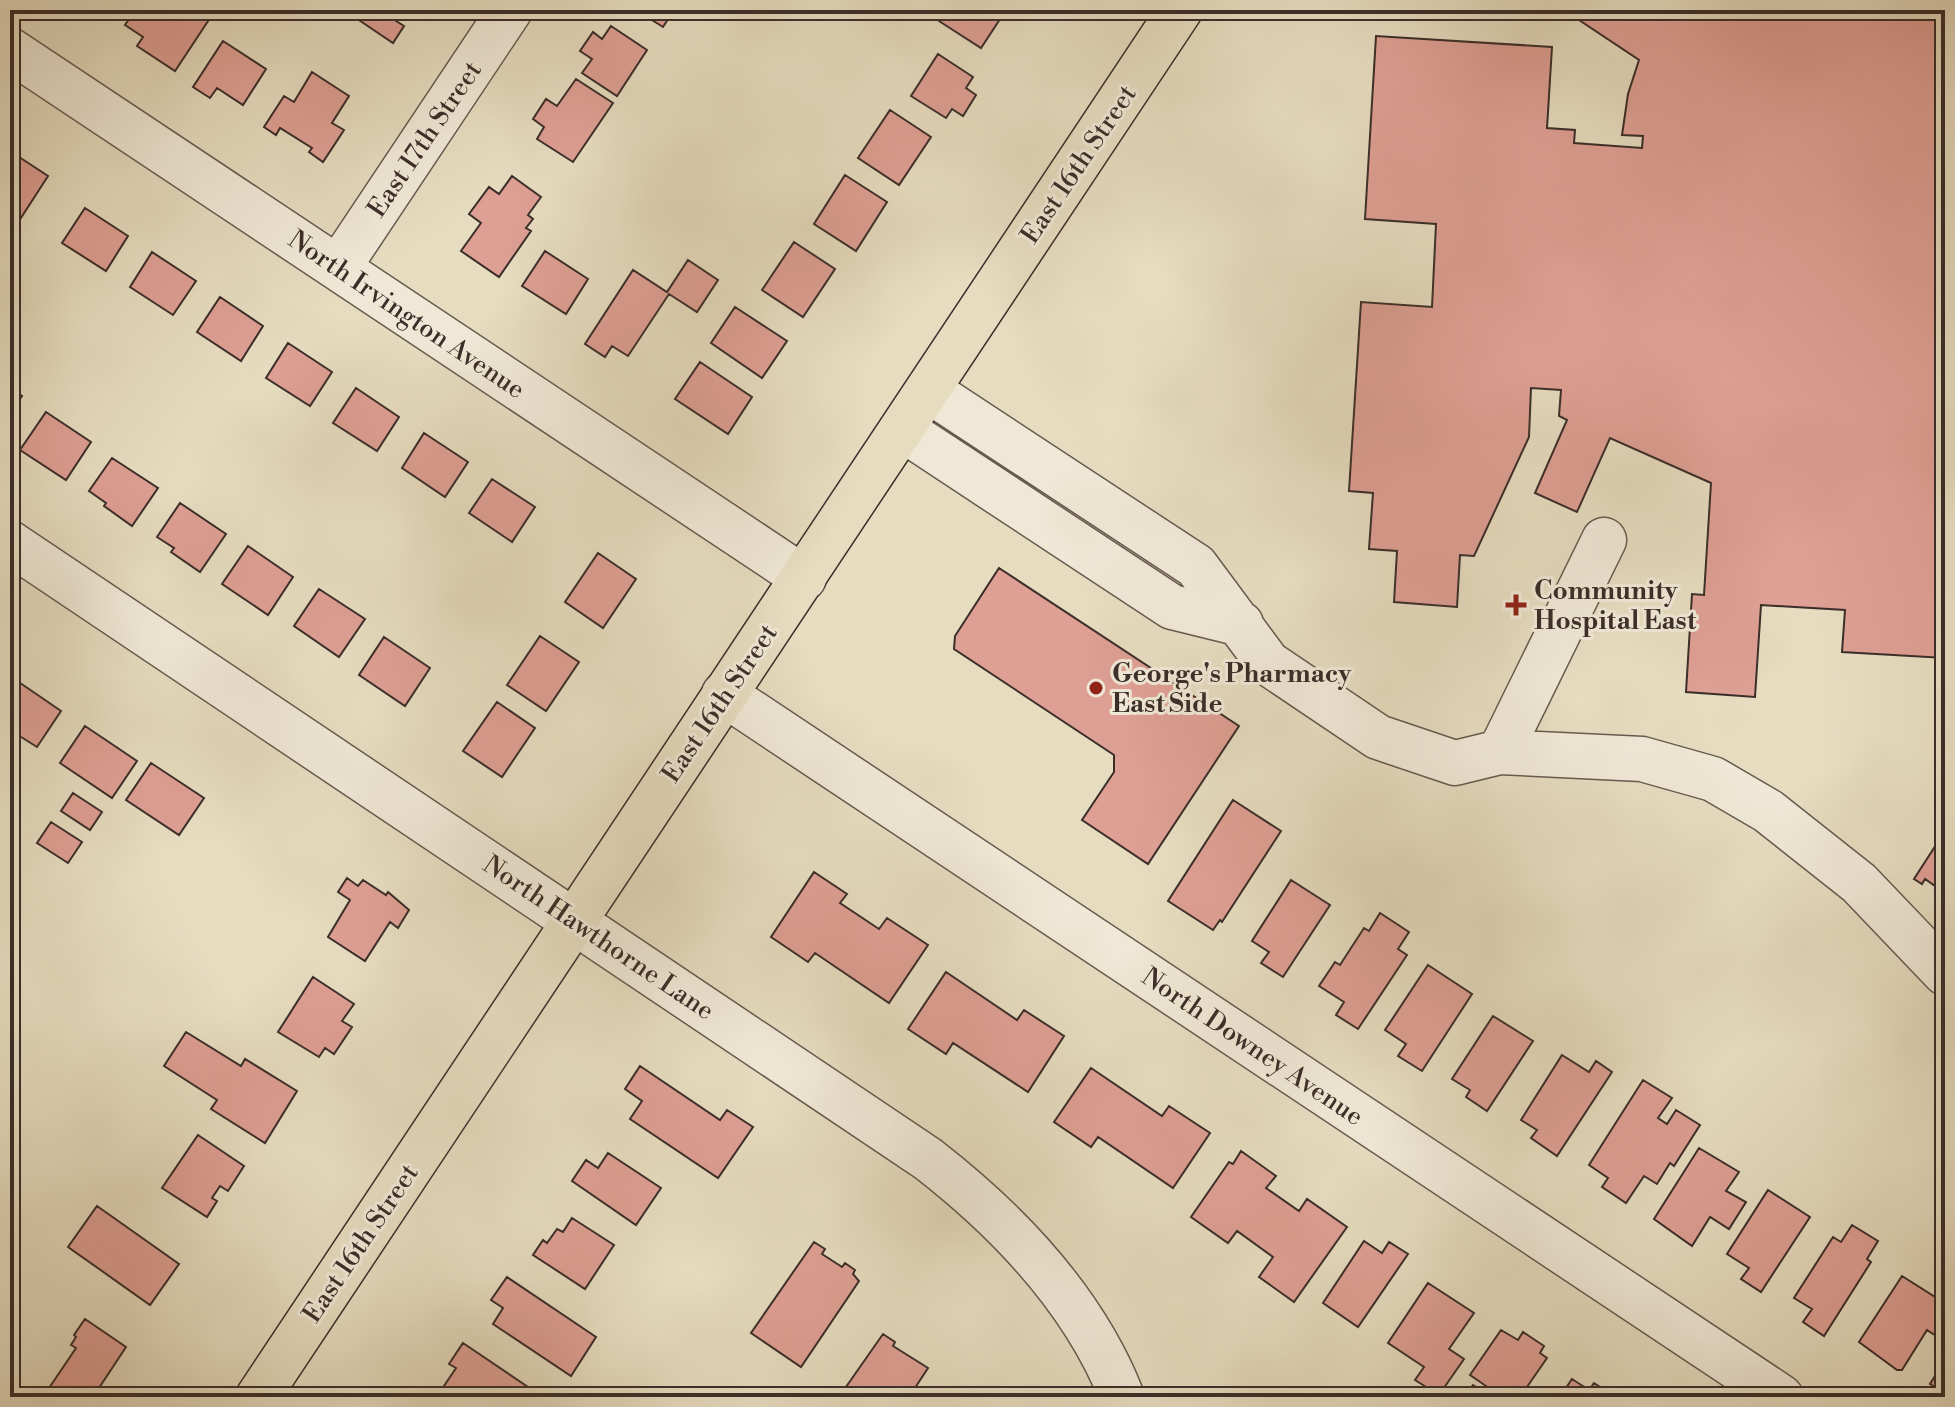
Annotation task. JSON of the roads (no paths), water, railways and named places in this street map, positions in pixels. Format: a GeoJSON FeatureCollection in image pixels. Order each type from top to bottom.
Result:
{"type":"FeatureCollection","features":[{"type":"Feature","properties":{"kind":"main road","name":"East 16th Street"},"geometry":{"type":"LineString","coordinates":[[258,1397],[1180,10]]}},
{"type":"Feature","properties":{"kind":"street","name":"East 17th Street"},"geometry":{"type":"LineString","coordinates":[[338,268],[510,10]]}},
{"type":"Feature","properties":{"kind":"street","name":"North Irvington Avenue"},"geometry":{"type":"LineString","coordinates":[[10,50],[804,578]]}},
{"type":"Feature","properties":{"kind":"street"},"geometry":{"type":"LineString","coordinates":[[928,390],[1196,566],[1268,663],[1378,737],[1455,763],[1500,752],[1642,759],[1713,779],[1768,811],[1859,883],[1945,973]]}},
{"type":"Feature","properties":{"kind":"street"},"geometry":{"type":"LineString","coordinates":[[902,429],[1172,607],[1241,624]]}},
{"type":"Feature","properties":{"kind":"street"},"geometry":{"type":"LineString","coordinates":[[1500,752],[1604,540]]}},
{"type":"Feature","properties":{"kind":"street","name":"North Hawthorne Lane"},"geometry":{"type":"LineString","coordinates":[[10,543],[955,1180],[1015,1235],[1058,1286],[1103,1357],[1122,1397]]}},
{"type":"Feature","properties":{"kind":"street","name":"North Downey Avenue"},"geometry":{"type":"LineString","coordinates":[[724,694],[1781,1397]]}},
{"type":"Feature","properties":{"kind":"place","name":"Community Hospital East"},"geometry":{"type":"Point","coordinates":[1516,605]}},
{"type":"Feature","properties":{"kind":"place","name":"George's Pharmacy East Side"},"geometry":{"type":"Point","coordinates":[1096,688]}}]}
